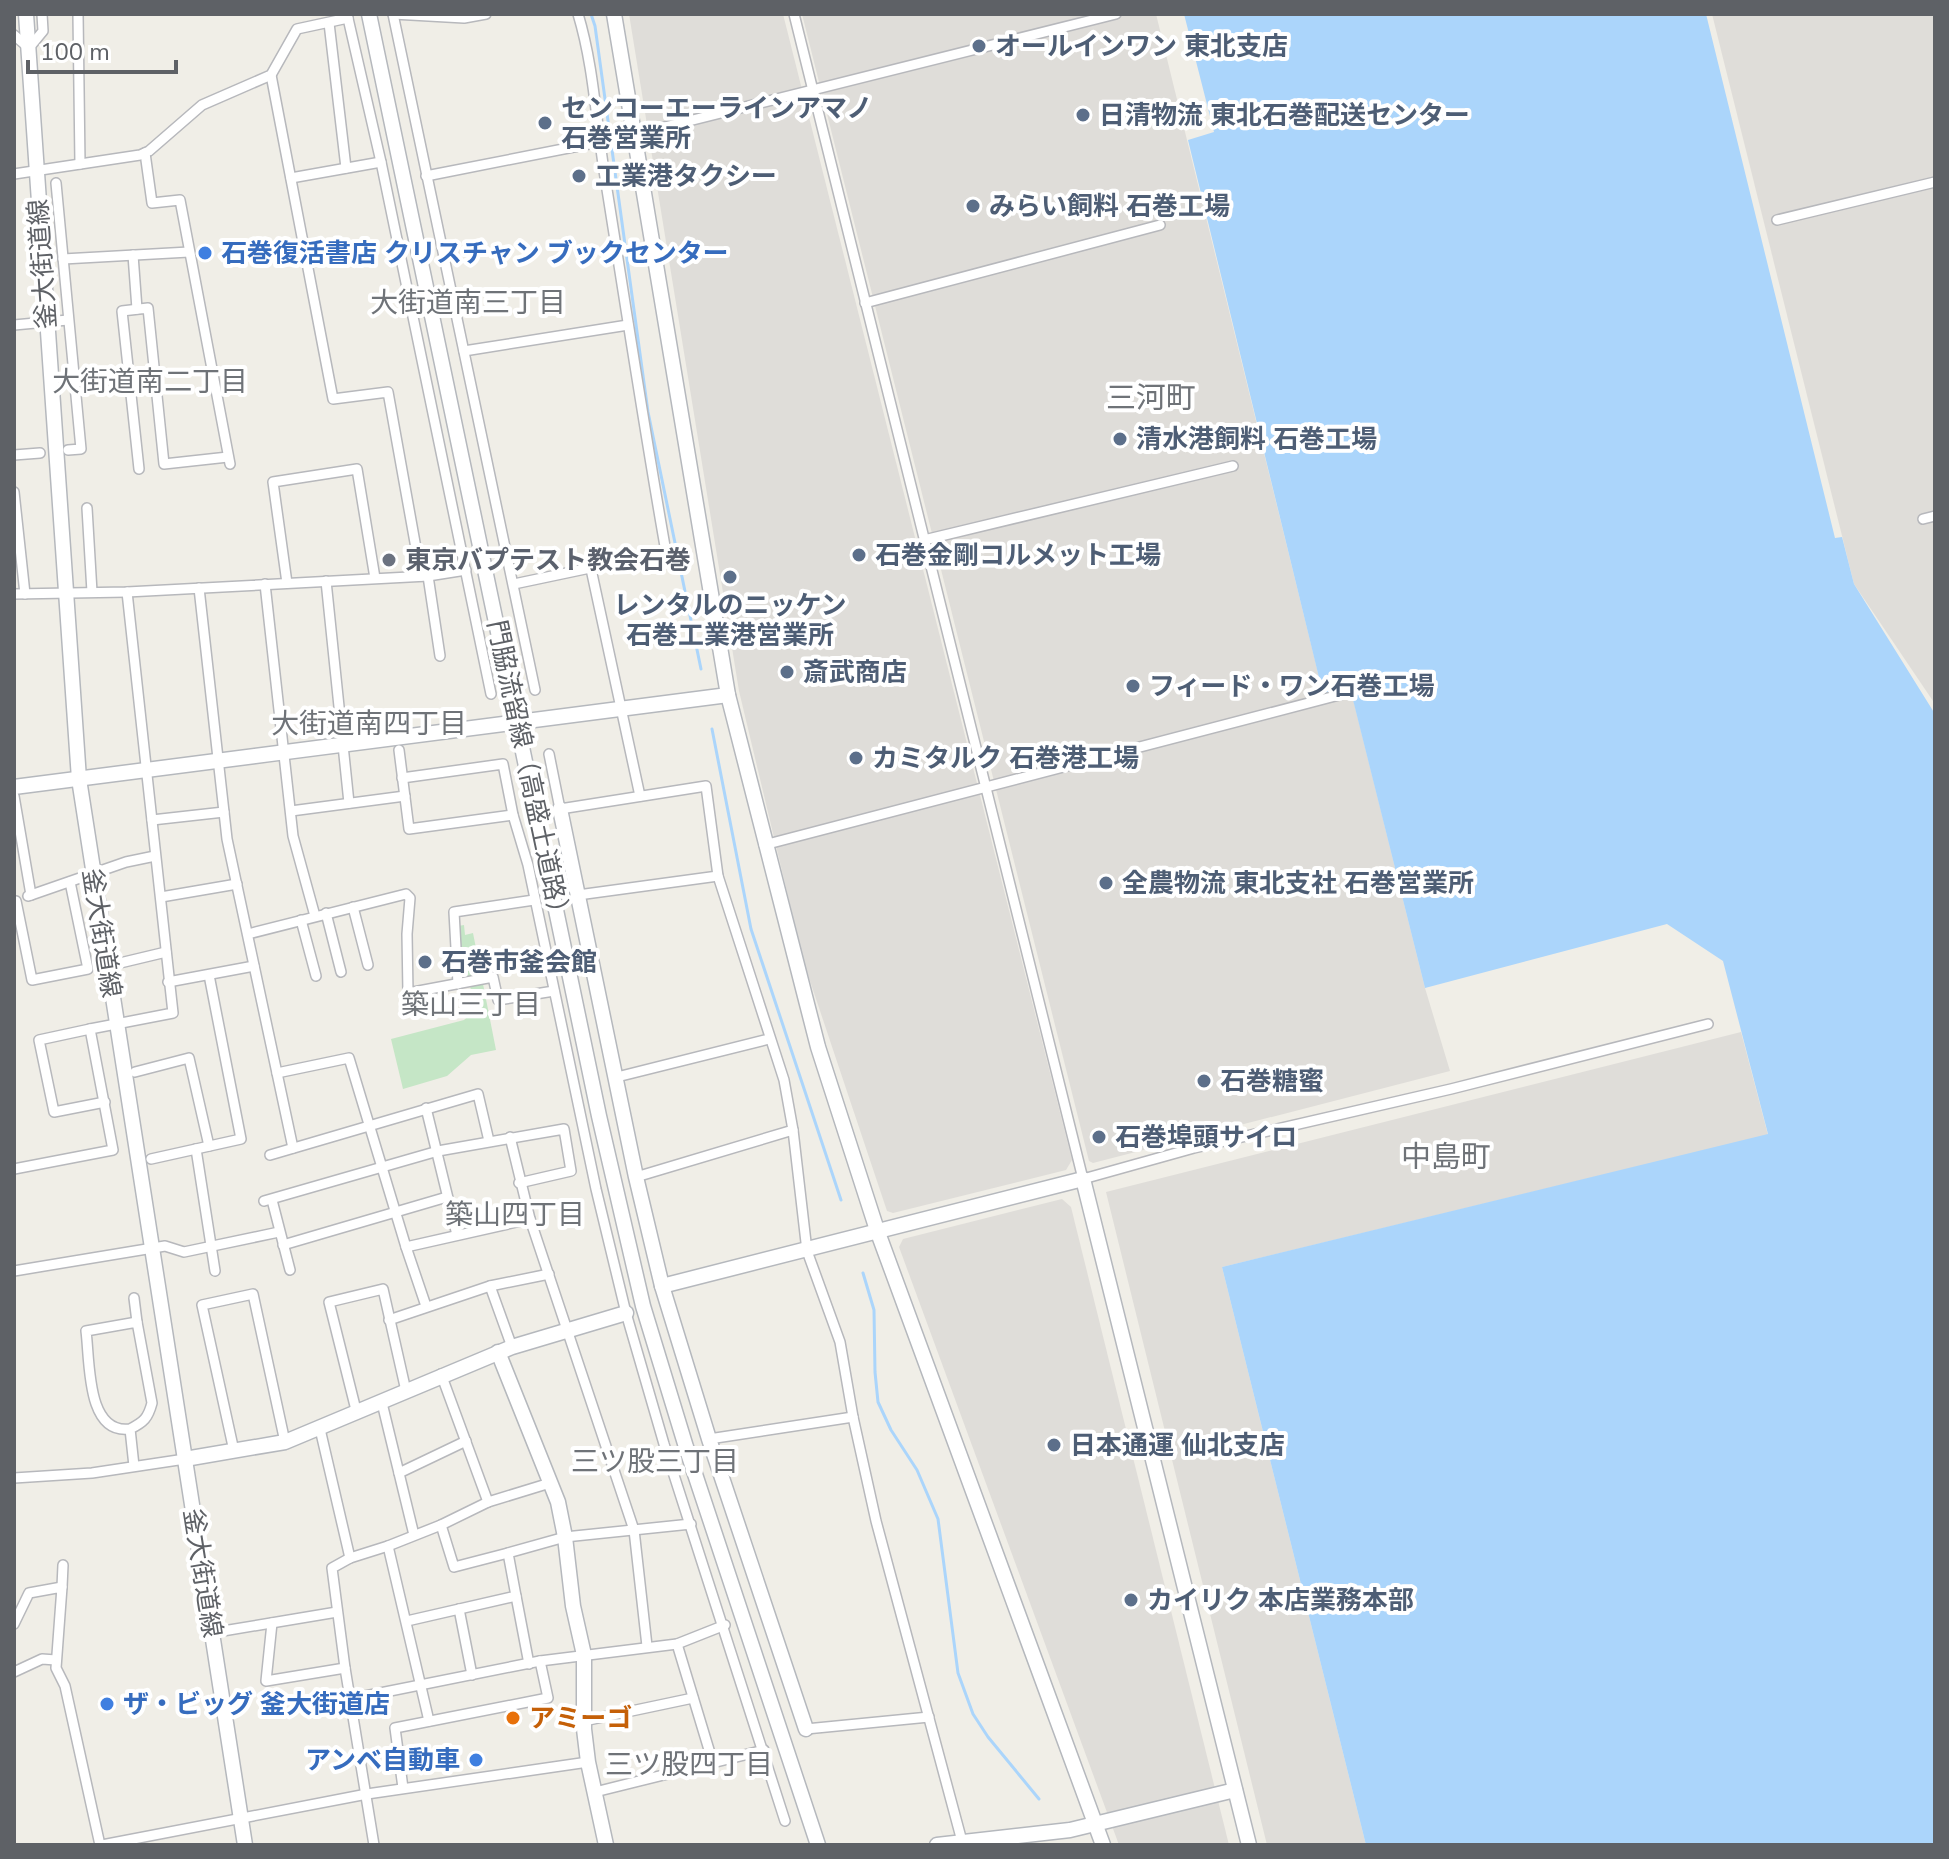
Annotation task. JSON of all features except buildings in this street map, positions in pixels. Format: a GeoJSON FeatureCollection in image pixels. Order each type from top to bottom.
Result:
{"type":"FeatureCollection","features":[{"type":"Feature","properties":{"kind":"street","name":"釜大街道線"},"geometry":{"type":"LineString","coordinates":[[26,14],[79,779],[245,1845]]}},
{"type":"Feature","properties":{"kind":"street"},"geometry":{"type":"LineString","coordinates":[[14,35],[29,48],[43,31],[42,14]]}},
{"type":"Feature","properties":{"kind":"street"},"geometry":{"type":"LineString","coordinates":[[78,14],[80,164]]}},
{"type":"Feature","properties":{"kind":"street","name":"門脇流留線（高盛土道路）"},"geometry":{"type":"LineString","coordinates":[[369,14],[599,1116],[643,1306],[686,1447],[818,1845]]}},
{"type":"Feature","properties":{"kind":"street"},"geometry":{"type":"LineString","coordinates":[[486,14],[393,14],[535,690]]}},
{"type":"Feature","properties":{"kind":"street"},"geometry":{"type":"LineString","coordinates":[[514,584],[666,552],[599,142],[591,68],[578,14]]}},
{"type":"Feature","properties":{"kind":"street"},"geometry":{"type":"LineString","coordinates":[[614,14],[728,695],[764,845],[818,1047],[877,1230],[1103,1845]]}},
{"type":"Feature","properties":{"kind":"street"},"geometry":{"type":"LineString","coordinates":[[794,14],[816,91],[865,303],[1249,1845]]}},
{"type":"Feature","properties":{"kind":"street"},"geometry":{"type":"LineString","coordinates":[[633,135],[1116,14]]}},
{"type":"Feature","properties":{"kind":"street"},"geometry":{"type":"LineString","coordinates":[[14,174],[145,153],[202,105],[271,75],[297,29],[348,16],[491,694]]}},
{"type":"Feature","properties":{"kind":"street"},"geometry":{"type":"LineString","coordinates":[[329,23],[346,168]]}},
{"type":"Feature","properties":{"kind":"street"},"geometry":{"type":"LineString","coordinates":[[271,75],[333,399],[388,392],[440,656]]}},
{"type":"Feature","properties":{"kind":"street"},"geometry":{"type":"LineString","coordinates":[[426,176],[599,142]]}},
{"type":"Feature","properties":{"kind":"street"},"geometry":{"type":"LineString","coordinates":[[139,469],[122,311],[148,308],[164,464],[229,461],[180,200],[152,203],[145,153]]}},
{"type":"Feature","properties":{"kind":"street"},"geometry":{"type":"LineString","coordinates":[[291,178],[381,162]]}},
{"type":"Feature","properties":{"kind":"street"},"geometry":{"type":"LineString","coordinates":[[1777,220],[1935,182]]}},
{"type":"Feature","properties":{"kind":"street"},"geometry":{"type":"LineString","coordinates":[[56,183],[81,449],[68,450]]}},
{"type":"Feature","properties":{"kind":"street"},"geometry":{"type":"LineString","coordinates":[[865,303],[1160,225]]}},
{"type":"Feature","properties":{"kind":"street"},"geometry":{"type":"LineString","coordinates":[[63,259],[189,252]]}},
{"type":"Feature","properties":{"kind":"street"},"geometry":{"type":"LineString","coordinates":[[133,255],[137,309]]}},
{"type":"Feature","properties":{"kind":"street"},"geometry":{"type":"LineString","coordinates":[[14,325],[68,320]]}},
{"type":"Feature","properties":{"kind":"street"},"geometry":{"type":"LineString","coordinates":[[464,351],[628,325]]}},
{"type":"Feature","properties":{"kind":"street"},"geometry":{"type":"LineString","coordinates":[[14,455],[40,453]]}},
{"type":"Feature","properties":{"kind":"street"},"geometry":{"type":"LineString","coordinates":[[924,540],[1233,466]]}},
{"type":"Feature","properties":{"kind":"street"},"geometry":{"type":"LineString","coordinates":[[287,583],[273,482],[357,469],[375,578]]}},
{"type":"Feature","properties":{"kind":"street"},"geometry":{"type":"LineString","coordinates":[[14,492],[25,594]]}},
{"type":"Feature","properties":{"kind":"street"},"geometry":{"type":"LineString","coordinates":[[87,508],[92,592]]}},
{"type":"Feature","properties":{"kind":"street"},"geometry":{"type":"LineString","coordinates":[[1923,519],[1935,516]]}},
{"type":"Feature","properties":{"kind":"street"},"geometry":{"type":"LineString","coordinates":[[591,569],[640,796]]}},
{"type":"Feature","properties":{"kind":"street"},"geometry":{"type":"LineString","coordinates":[[14,594],[127,592],[424,576],[466,570]]}},
{"type":"Feature","properties":{"kind":"street"},"geometry":{"type":"LineString","coordinates":[[326,581],[349,803]]}},
{"type":"Feature","properties":{"kind":"street"},"geometry":{"type":"LineString","coordinates":[[265,584],[293,836],[315,916]]}},
{"type":"Feature","properties":{"kind":"street"},"geometry":{"type":"LineString","coordinates":[[199,588],[224,812],[293,1148]]}},
{"type":"Feature","properties":{"kind":"street"},"geometry":{"type":"LineString","coordinates":[[105,1102],[54,1112],[39,1040],[173,1013],[127,592]]}},
{"type":"Feature","properties":{"kind":"street"},"geometry":{"type":"LineString","coordinates":[[764,845],[1343,694]]}},
{"type":"Feature","properties":{"kind":"street"},"geometry":{"type":"LineString","coordinates":[[14,787],[728,695]]}},
{"type":"Feature","properties":{"kind":"street"},"geometry":{"type":"LineString","coordinates":[[399,750],[409,829],[513,815]]}},
{"type":"Feature","properties":{"kind":"street"},"geometry":{"type":"LineString","coordinates":[[549,754],[636,1177],[662,1286],[709,1439],[806,1729],[929,1717]]}},
{"type":"Feature","properties":{"kind":"street"},"geometry":{"type":"LineString","coordinates":[[402,778],[503,764],[626,1313],[785,1821]]}},
{"type":"Feature","properties":{"kind":"street"},"geometry":{"type":"LineString","coordinates":[[560,809],[706,786],[718,876],[784,1080],[807,1251],[840,1342],[876,1521],[963,1844]]}},
{"type":"Feature","properties":{"kind":"street"},"geometry":{"type":"LineString","coordinates":[[14,796],[31,895]]}},
{"type":"Feature","properties":{"kind":"street"},"geometry":{"type":"LineString","coordinates":[[291,811],[405,796]]}},
{"type":"Feature","properties":{"kind":"street"},"geometry":{"type":"LineString","coordinates":[[152,820],[224,812]]}},
{"type":"Feature","properties":{"kind":"street"},"geometry":{"type":"LineString","coordinates":[[70,882],[88,969],[32,980],[15,902],[31,895],[126,862],[155,856]]}},
{"type":"Feature","properties":{"kind":"street"},"geometry":{"type":"LineString","coordinates":[[578,895],[718,876]]}},
{"type":"Feature","properties":{"kind":"street"},"geometry":{"type":"LineString","coordinates":[[161,897],[237,884]]}},
{"type":"Feature","properties":{"kind":"street"},"geometry":{"type":"LineString","coordinates":[[248,934],[406,894],[410,898],[408,993],[493,977],[498,1000],[554,991]]}},
{"type":"Feature","properties":{"kind":"street"},"geometry":{"type":"LineString","coordinates":[[458,984],[454,912],[534,900]]}},
{"type":"Feature","properties":{"kind":"street"},"geometry":{"type":"LineString","coordinates":[[353,907],[368,965]]}},
{"type":"Feature","properties":{"kind":"street"},"geometry":{"type":"LineString","coordinates":[[326,913],[341,972]]}},
{"type":"Feature","properties":{"kind":"street"},"geometry":{"type":"LineString","coordinates":[[301,920],[316,976]]}},
{"type":"Feature","properties":{"kind":"street"},"geometry":{"type":"LineString","coordinates":[[120,963],[166,952]]}},
{"type":"Feature","properties":{"kind":"street"},"geometry":{"type":"LineString","coordinates":[[168,982],[254,966]]}},
{"type":"Feature","properties":{"kind":"street"},"geometry":{"type":"LineString","coordinates":[[151,1159],[241,1139],[209,975]]}},
{"type":"Feature","properties":{"kind":"street"},"geometry":{"type":"LineString","coordinates":[[662,1286],[807,1251],[1194,1148],[1451,1089],[1708,1024]]}},
{"type":"Feature","properties":{"kind":"street"},"geometry":{"type":"LineString","coordinates":[[14,1169],[113,1150],[90,1029]]}},
{"type":"Feature","properties":{"kind":"street"},"geometry":{"type":"LineString","coordinates":[[617,1077],[769,1039]]}},
{"type":"Feature","properties":{"kind":"street"},"geometry":{"type":"LineString","coordinates":[[135,1072],[189,1058],[209,1146]]}},
{"type":"Feature","properties":{"kind":"street"},"geometry":{"type":"LineString","coordinates":[[277,1073],[349,1058],[426,1306]]}},
{"type":"Feature","properties":{"kind":"street"},"geometry":{"type":"LineString","coordinates":[[270,1155],[478,1094],[489,1141]]}},
{"type":"Feature","properties":{"kind":"street"},"geometry":{"type":"LineString","coordinates":[[426,1108],[457,1235]]}},
{"type":"Feature","properties":{"kind":"street"},"geometry":{"type":"LineString","coordinates":[[290,1270],[268,1200],[438,1151],[564,1129],[572,1169],[519,1183]]}},
{"type":"Feature","properties":{"kind":"street"},"geometry":{"type":"LineString","coordinates":[[636,1177],[793,1130]]}},
{"type":"Feature","properties":{"kind":"street"},"geometry":{"type":"LineString","coordinates":[[510,1137],[530,1219],[634,1530],[647,1646]]}},
{"type":"Feature","properties":{"kind":"street"},"geometry":{"type":"LineString","coordinates":[[196,1149],[215,1271]]}},
{"type":"Feature","properties":{"kind":"street"},"geometry":{"type":"LineString","coordinates":[[283,1245],[447,1197]]}},
{"type":"Feature","properties":{"kind":"street"},"geometry":{"type":"LineString","coordinates":[[406,1247],[530,1219]]}},
{"type":"Feature","properties":{"kind":"street"},"geometry":{"type":"LineString","coordinates":[[14,1271],[165,1246],[184,1252],[279,1232]]}},
{"type":"Feature","properties":{"kind":"street"},"geometry":{"type":"LineString","coordinates":[[389,1320],[490,1286],[549,1274]]}},
{"type":"Feature","properties":{"kind":"street"},"geometry":{"type":"LineString","coordinates":[[490,1286],[505,1350],[558,1502],[573,1606],[584,1655],[584,1721],[588,1762],[606,1845]]}},
{"type":"Feature","properties":{"kind":"street"},"geometry":{"type":"LineString","coordinates":[[357,1414],[329,1302],[383,1289],[406,1391]]}},
{"type":"Feature","properties":{"kind":"street"},"geometry":{"type":"LineString","coordinates":[[234,1451],[202,1305],[253,1294],[285,1442]]}},
{"type":"Feature","properties":{"kind":"street"},"geometry":{"type":"LineString","coordinates":[[134,1298],[152,1403],[143,1423],[121,1430],[110,1425],[96,1409],[86,1331],[137,1322]]}},
{"type":"Feature","properties":{"kind":"street"},"geometry":{"type":"LineString","coordinates":[[14,1478],[92,1473],[285,1442],[357,1414],[441,1374],[505,1350],[626,1313]]}},
{"type":"Feature","properties":{"kind":"street"},"geometry":{"type":"LineString","coordinates":[[441,1374],[488,1502]]}},
{"type":"Feature","properties":{"kind":"street"},"geometry":{"type":"LineString","coordinates":[[382,1403],[414,1535]]}},
{"type":"Feature","properties":{"kind":"street"},"geometry":{"type":"LineString","coordinates":[[709,1439],[853,1417]]}},
{"type":"Feature","properties":{"kind":"street"},"geometry":{"type":"LineString","coordinates":[[130,1429],[134,1466]]}},
{"type":"Feature","properties":{"kind":"street"},"geometry":{"type":"LineString","coordinates":[[320,1429],[350,1558]]}},
{"type":"Feature","properties":{"kind":"street"},"geometry":{"type":"LineString","coordinates":[[399,1473],[466,1441]]}},
{"type":"Feature","properties":{"kind":"street"},"geometry":{"type":"LineString","coordinates":[[374,1845],[332,1568],[350,1558],[441,1525],[488,1502],[550,1483]]}},
{"type":"Feature","properties":{"kind":"street"},"geometry":{"type":"LineString","coordinates":[[441,1525],[454,1567],[565,1537],[691,1524]]}},
{"type":"Feature","properties":{"kind":"street"},"geometry":{"type":"LineString","coordinates":[[388,1546],[429,1721]]}},
{"type":"Feature","properties":{"kind":"street"},"geometry":{"type":"LineString","coordinates":[[508,1553],[529,1664]]}},
{"type":"Feature","properties":{"kind":"street"},"geometry":{"type":"LineString","coordinates":[[63,1565],[56,1668],[65,1686],[101,1845],[367,1794],[588,1762]]}},
{"type":"Feature","properties":{"kind":"street"},"geometry":{"type":"LineString","coordinates":[[14,1624],[29,1593],[62,1587]]}},
{"type":"Feature","properties":{"kind":"street"},"geometry":{"type":"LineString","coordinates":[[407,1621],[516,1596]]}},
{"type":"Feature","properties":{"kind":"street"},"geometry":{"type":"LineString","coordinates":[[459,1609],[472,1675]]}},
{"type":"Feature","properties":{"kind":"street"},"geometry":{"type":"LineString","coordinates":[[211,1633],[337,1612]]}},
{"type":"Feature","properties":{"kind":"street"},"geometry":{"type":"LineString","coordinates":[[272,1623],[266,1681],[345,1668]]}},
{"type":"Feature","properties":{"kind":"street"},"geometry":{"type":"LineString","coordinates":[[350,1699],[540,1661],[677,1644],[725,1625]]}},
{"type":"Feature","properties":{"kind":"street"},"geometry":{"type":"LineString","coordinates":[[677,1644],[713,1763]]}},
{"type":"Feature","properties":{"kind":"street"},"geometry":{"type":"LineString","coordinates":[[14,1672],[42,1659],[56,1660]]}},
{"type":"Feature","properties":{"kind":"street"},"geometry":{"type":"LineString","coordinates":[[403,1788],[395,1728],[548,1698],[540,1661]]}},
{"type":"Feature","properties":{"kind":"street"},"geometry":{"type":"LineString","coordinates":[[584,1721],[693,1698]]}},
{"type":"Feature","properties":{"kind":"street"},"geometry":{"type":"LineString","coordinates":[[595,1792],[764,1750]]}},
{"type":"Feature","properties":{"kind":"street"},"geometry":{"type":"LineString","coordinates":[[937,1845],[1095,1825],[1235,1790]]}},
{"type":"Feature","properties":{"kind":"shaded area"},"geometry":{"type":"Polygon","coordinates":[[[629,14],[783,14],[1072,1160],[1066,1170],[893,1213],[887,1211],[804,963],[739,691],[629,14]]]}},
{"type":"Feature","properties":{"kind":"shaded area"},"geometry":{"type":"Polygon","coordinates":[[[802,14],[1156,14],[1323,693],[1350,687],[1425,988],[1450,1071],[1093,1163],[1089,1161],[802,14]]]}},
{"type":"Feature","properties":{"kind":"shaded area"},"geometry":{"type":"Polygon","coordinates":[[[1712,14],[1935,14],[1935,704],[1854,584],[1712,14]]]}},
{"type":"Feature","properties":{"kind":"shaded area"},"geometry":{"type":"Polygon","coordinates":[[[1741,1032],[1768,1135],[1222,1267],[1366,1845],[1267,1845],[1106,1192],[1741,1032]]]}},
{"type":"Feature","properties":{"kind":"shaded area"},"geometry":{"type":"Polygon","coordinates":[[[1062,1199],[1071,1207],[1229,1845],[1119,1845],[899,1247],[903,1239],[1062,1199]]]}},
{"type":"Feature","properties":{"kind":"green space"},"geometry":{"type":"Polygon","coordinates":[[[464,925],[465,935],[473,933],[496,1050],[471,1055],[447,1076],[403,1089],[391,1039],[464,1020],[476,1009],[470,986],[461,987],[458,926],[464,925]]]}},
{"type":"Feature","properties":{"kind":"water"},"geometry":{"type":"Polygon","coordinates":[[[1184,14],[1706,14],[1835,538],[1842,537],[1854,584],[1935,714],[1935,1845],[1366,1845],[1222,1267],[1768,1134],[1723,961],[1667,924],[1425,988],[1350,688],[1323,694],[1188,140],[1214,132],[1184,14]]]}},
{"type":"Feature","properties":{"kind":"waterway"},"geometry":{"type":"LineString","coordinates":[[591,14],[648,412],[701,669]]}},
{"type":"Feature","properties":{"kind":"waterway"},"geometry":{"type":"LineString","coordinates":[[712,729],[751,929],[841,1200]]}},
{"type":"Feature","properties":{"kind":"waterway"},"geometry":{"type":"LineString","coordinates":[[863,1273],[874,1310],[878,1402],[891,1430],[917,1470],[938,1519],[958,1673],[973,1714],[1039,1799]]}},
{"type":"Feature","properties":{"kind":"place","name":"オールインワン 東北支店"},"geometry":{"type":"Point","coordinates":[979,46]}},
{"type":"Feature","properties":{"kind":"place","name":"日清物流 東北石巻配送センター"},"geometry":{"type":"Point","coordinates":[1083,115]}},
{"type":"Feature","properties":{"kind":"place","name":"センコーエーラインアマノ 石巻営業所"},"geometry":{"type":"Point","coordinates":[545,123]}},
{"type":"Feature","properties":{"kind":"place","name":"工業港タクシー"},"geometry":{"type":"Point","coordinates":[579,176]}},
{"type":"Feature","properties":{"kind":"place","name":"みらい飼料 石巻工場"},"geometry":{"type":"Point","coordinates":[973,206]}},
{"type":"Feature","properties":{"kind":"place","name":"石巻復活書店 クリスチャン ブックセンター"},"geometry":{"type":"Point","coordinates":[205,253]}},
{"type":"Feature","properties":{"kind":"place","name":"清水港飼料 石巻工場"},"geometry":{"type":"Point","coordinates":[1120,439]}},
{"type":"Feature","properties":{"kind":"place","name":"石巻金剛コルメット工場"},"geometry":{"type":"Point","coordinates":[859,555]}},
{"type":"Feature","properties":{"kind":"place","name":"東京バプテスト教会石巻"},"geometry":{"type":"Point","coordinates":[389,560]}},
{"type":"Feature","properties":{"kind":"place","name":"レンタルのニッケン 石巻工業港営業所"},"geometry":{"type":"Point","coordinates":[730,577]}},
{"type":"Feature","properties":{"kind":"place","name":"斎武商店"},"geometry":{"type":"Point","coordinates":[787,672]}},
{"type":"Feature","properties":{"kind":"place","name":"フィード・ワン石巻工場"},"geometry":{"type":"Point","coordinates":[1133,686]}},
{"type":"Feature","properties":{"kind":"place","name":"カミタルク 石巻港工場"},"geometry":{"type":"Point","coordinates":[856,758]}},
{"type":"Feature","properties":{"kind":"place","name":"全農物流 東北支社 石巻営業所"},"geometry":{"type":"Point","coordinates":[1106,883]}},
{"type":"Feature","properties":{"kind":"place","name":"石巻市釜会館"},"geometry":{"type":"Point","coordinates":[425,962]}},
{"type":"Feature","properties":{"kind":"place","name":"石巻糖蜜"},"geometry":{"type":"Point","coordinates":[1204,1081]}},
{"type":"Feature","properties":{"kind":"place","name":"石巻埠頭サイロ"},"geometry":{"type":"Point","coordinates":[1099,1137]}},
{"type":"Feature","properties":{"kind":"place","name":"日本通運 仙北支店"},"geometry":{"type":"Point","coordinates":[1054,1445]}},
{"type":"Feature","properties":{"kind":"place","name":"カイリク 本店業務本部"},"geometry":{"type":"Point","coordinates":[1131,1600]}},
{"type":"Feature","properties":{"kind":"place","name":"ザ・ビッグ 釜大街道店"},"geometry":{"type":"Point","coordinates":[107,1704]}},
{"type":"Feature","properties":{"kind":"place","name":"アミーゴ"},"geometry":{"type":"Point","coordinates":[513,1718]}},
{"type":"Feature","properties":{"kind":"place","name":"アンベ自動車"},"geometry":{"type":"Point","coordinates":[476,1760]}},
{"type":"Feature","properties":{"kind":"district","name":"大街道南三丁目"},"geometry":{"type":"Point","coordinates":[468,302]}},
{"type":"Feature","properties":{"kind":"district","name":"大街道南二丁目"},"geometry":{"type":"Point","coordinates":[150,381]}},
{"type":"Feature","properties":{"kind":"district","name":"三河町"},"geometry":{"type":"Point","coordinates":[1151,398]}},
{"type":"Feature","properties":{"kind":"district","name":"大街道南四丁目"},"geometry":{"type":"Point","coordinates":[369,723]}},
{"type":"Feature","properties":{"kind":"district","name":"築山三丁目"},"geometry":{"type":"Point","coordinates":[471,1004]}},
{"type":"Feature","properties":{"kind":"district","name":"中島町"},"geometry":{"type":"Point","coordinates":[1446,1157]}},
{"type":"Feature","properties":{"kind":"district","name":"築山四丁目"},"geometry":{"type":"Point","coordinates":[515,1214]}},
{"type":"Feature","properties":{"kind":"district","name":"三ツ股三丁目"},"geometry":{"type":"Point","coordinates":[655,1461]}},
{"type":"Feature","properties":{"kind":"district","name":"三ツ股四丁目"},"geometry":{"type":"Point","coordinates":[689,1764]}}]}
